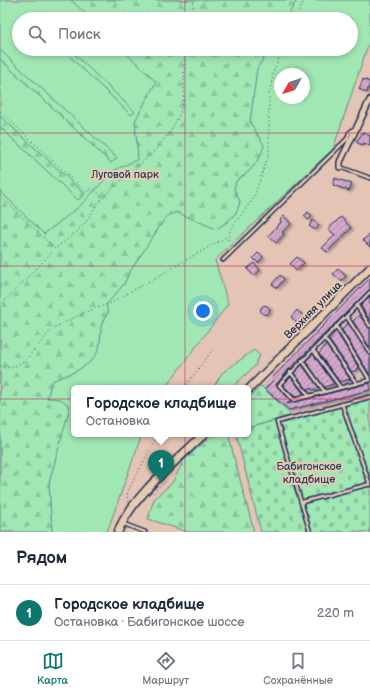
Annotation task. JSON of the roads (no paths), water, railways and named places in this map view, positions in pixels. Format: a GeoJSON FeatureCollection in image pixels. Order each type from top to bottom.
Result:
{"type":"FeatureCollection","features":[{"type":"Feature","properties":{"kind":"street"},"geometry":{"type":"LineString","coordinates":[[340,167],[340,162],[356,126],[370,100]]}},
{"type":"Feature","properties":{"kind":"street","name":"Верхняя улица"},"geometry":{"type":"LineString","coordinates":[[251,387],[370,268]]}},
{"type":"Feature","properties":{"kind":"street"},"geometry":{"type":"LineString","coordinates":[[118,532],[130,508],[201,437]]}},
{"type":"Feature","properties":{"kind":"lane"},"geometry":{"type":"LineString","coordinates":[[223,260],[347,139],[349,133],[356,126]]}},
{"type":"Feature","properties":{"kind":"lane"},"geometry":{"type":"LineString","coordinates":[[340,167],[370,178]]}},
{"type":"Feature","properties":{"kind":"lane"},"geometry":{"type":"LineString","coordinates":[[336,326],[370,380],[294,400],[279,385],[290,372],[336,326],[347,317],[370,292]]}},
{"type":"Feature","properties":{"kind":"lane"},"geometry":{"type":"LineString","coordinates":[[357,306],[370,326]]}},
{"type":"Feature","properties":{"kind":"lane"},"geometry":{"type":"LineString","coordinates":[[347,317],[370,353]]}},
{"type":"Feature","properties":{"kind":"lane"},"geometry":{"type":"LineString","coordinates":[[324,338],[357,384]]}},
{"type":"Feature","properties":{"kind":"lane"},"geometry":{"type":"LineString","coordinates":[[313,350],[340,387]]}},
{"type":"Feature","properties":{"kind":"lane"},"geometry":{"type":"LineString","coordinates":[[302,360],[324,391]]}},
{"type":"Feature","properties":{"kind":"lane"},"geometry":{"type":"LineString","coordinates":[[290,372],[309,396]]}},
{"type":"Feature","properties":{"kind":"lane"},"geometry":{"type":"LineString","coordinates":[[310,532],[277,422],[370,397]]}},
{"type":"Feature","properties":{"kind":"lane"},"geometry":{"type":"LineString","coordinates":[[302,502],[370,485],[342,404]]}},
{"type":"Feature","properties":{"kind":"lane"},"geometry":{"type":"LineString","coordinates":[[122,523],[145,532]]}},
{"type":"Feature","properties":{"kind":"place","name":"Городское кладбище"},"geometry":{"type":"Point","coordinates":[161,483]}},
{"type":"Feature","properties":{"kind":"park label","name":"Луговой парк"},"geometry":{"type":"Point","coordinates":[125,174]}},
{"type":"Feature","properties":{"kind":"park label","name":"Бабигонское кладбище"},"geometry":{"type":"Point","coordinates":[309,472]}}]}
